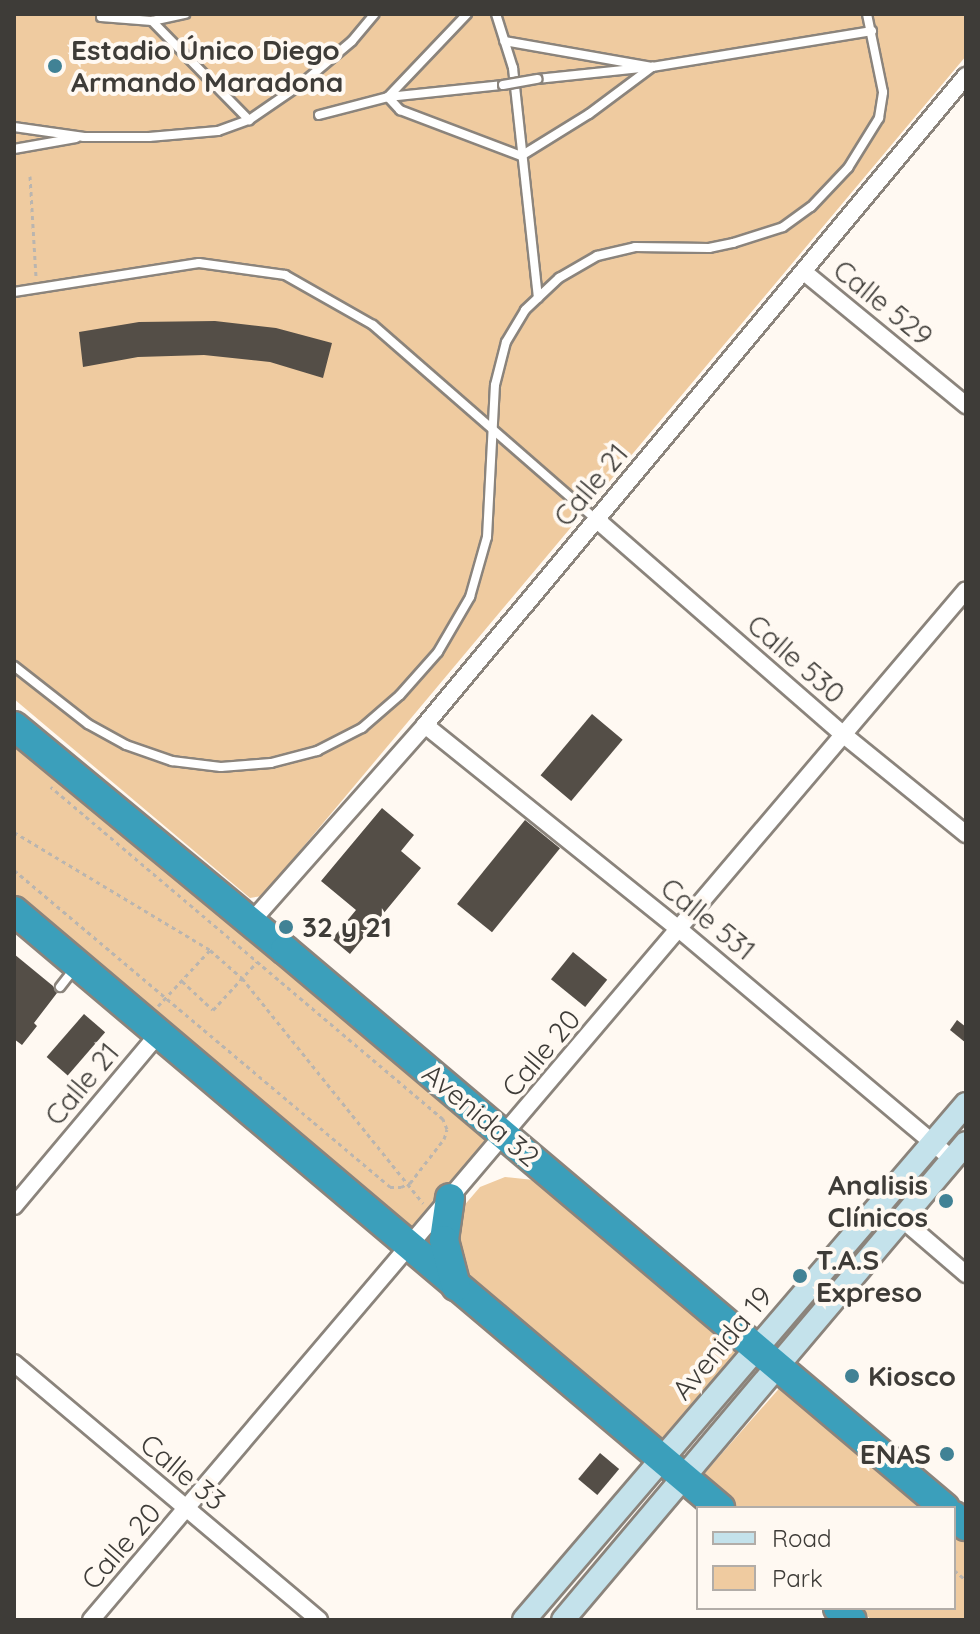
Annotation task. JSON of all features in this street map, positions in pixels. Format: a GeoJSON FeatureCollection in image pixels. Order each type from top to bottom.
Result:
{"type":"FeatureCollection","features":[{"type":"Feature","properties":{"kind":"highway","name":"Avenida 32"},"geometry":{"type":"LineString","coordinates":[[14,726],[251,922],[267,952],[505,1136],[943,1506]]}},
{"type":"Feature","properties":{"kind":"highway"},"geometry":{"type":"LineString","coordinates":[[14,911],[718,1506]]}},
{"type":"Feature","properties":{"kind":"highway"},"geometry":{"type":"LineString","coordinates":[[450,1198],[444,1240],[456,1286]]}},
{"type":"Feature","properties":{"kind":"main road","name":"Avenida 19"},"geometry":{"type":"LineString","coordinates":[[524,1620],[672,1468],[766,1358],[966,1104]]}},
{"type":"Feature","properties":{"kind":"main road","name":"Avenida 19"},"geometry":{"type":"LineString","coordinates":[[766,1358],[903,1220],[959,1151]]}},
{"type":"Feature","properties":{"kind":"main road","name":"Avenida 19"},"geometry":{"type":"LineString","coordinates":[[563,1620],[672,1468]]}},
{"type":"Feature","properties":{"kind":"street","name":"Calle 21"},"geometry":{"type":"LineString","coordinates":[[251,922],[425,725],[966,76]]}},
{"type":"Feature","properties":{"kind":"street","name":"Calle 529"},"geometry":{"type":"LineString","coordinates":[[804,272],[966,405]]}},
{"type":"Feature","properties":{"kind":"street","name":"Calle 530"},"geometry":{"type":"LineString","coordinates":[[596,519],[844,735],[966,834]]}},
{"type":"Feature","properties":{"kind":"street","name":"Calle 20"},"geometry":{"type":"LineString","coordinates":[[91,1620],[966,590]]}},
{"type":"Feature","properties":{"kind":"street","name":"Calle 531"},"geometry":{"type":"LineString","coordinates":[[425,725],[680,930],[934,1142],[959,1151]]}},
{"type":"Feature","properties":{"kind":"street","name":"Calle 21"},"geometry":{"type":"LineString","coordinates":[[14,1206],[152,1027]]}},
{"type":"Feature","properties":{"kind":"street"},"geometry":{"type":"LineString","coordinates":[[903,1220],[966,1274]]}},
{"type":"Feature","properties":{"kind":"street","name":"Calle 33"},"geometry":{"type":"LineString","coordinates":[[14,1363],[319,1620]]}},
{"type":"Feature","properties":{"kind":"lane"},"geometry":{"type":"LineString","coordinates":[[101,17],[152,21],[185,14]]}},
{"type":"Feature","properties":{"kind":"lane"},"geometry":{"type":"LineString","coordinates":[[14,127],[84,137],[149,137],[218,131],[249,120],[321,68],[352,41],[375,14]]}},
{"type":"Feature","properties":{"kind":"lane"},"geometry":{"type":"LineString","coordinates":[[388,97],[467,14]]}},
{"type":"Feature","properties":{"kind":"lane"},"geometry":{"type":"LineString","coordinates":[[496,14],[513,68],[538,298]]}},
{"type":"Feature","properties":{"kind":"lane"},"geometry":{"type":"LineString","coordinates":[[14,666],[88,724],[126,745],[172,761],[221,767],[271,763],[317,751],[362,728],[400,695],[438,652],[470,597],[487,537],[495,385],[506,342],[525,310],[559,278],[597,256],[635,247],[709,248],[733,243],[783,227],[811,207],[848,168],[879,118],[883,92],[867,14]]}},
{"type":"Feature","properties":{"kind":"lane"},"geometry":{"type":"LineString","coordinates":[[152,21],[249,120]]}},
{"type":"Feature","properties":{"kind":"lane"},"geometry":{"type":"LineString","coordinates":[[319,115],[388,97],[652,67],[872,31]]}},
{"type":"Feature","properties":{"kind":"lane"},"geometry":{"type":"LineString","coordinates":[[504,41],[652,67]]}},
{"type":"Feature","properties":{"kind":"lane"},"geometry":{"type":"LineString","coordinates":[[521,156],[589,114],[652,67]]}},
{"type":"Feature","properties":{"kind":"lane"},"geometry":{"type":"LineString","coordinates":[[388,97],[400,110],[521,156]]}},
{"type":"Feature","properties":{"kind":"lane"},"geometry":{"type":"LineString","coordinates":[[14,149],[84,137]]}},
{"type":"Feature","properties":{"kind":"lane"},"geometry":{"type":"LineString","coordinates":[[14,292],[199,263],[285,275],[373,325],[492,432],[596,519]]}},
{"type":"Feature","properties":{"kind":"lane"},"geometry":{"type":"LineString","coordinates":[[60,987],[78,965]]}},
{"type":"Feature","properties":{"kind":"path"},"geometry":{"type":"LineString","coordinates":[[30,176],[37,289]]}},
{"type":"Feature","properties":{"kind":"path"},"geometry":{"type":"LineString","coordinates":[[14,870],[390,1187],[410,1183],[444,1139],[447,1129],[443,1119],[267,952],[51,787]]}},
{"type":"Feature","properties":{"kind":"path"},"geometry":{"type":"LineString","coordinates":[[14,832],[210,950],[242,978],[410,1183],[424,1202],[416,1211]]}},
{"type":"Feature","properties":{"kind":"path"},"geometry":{"type":"LineString","coordinates":[[152,1027],[166,998],[210,950]]}},
{"type":"Feature","properties":{"kind":"path"},"geometry":{"type":"LineString","coordinates":[[182,981],[213,1010],[267,952]]}},
{"type":"Feature","properties":{"kind":"green space"},"geometry":{"type":"Polygon","coordinates":[[[14,14],[966,14],[966,56],[262,896],[250,898],[14,699],[14,14]]]}},
{"type":"Feature","properties":{"kind":"green space"},"geometry":{"type":"Polygon","coordinates":[[[14,734],[490,1135],[410,1230],[14,897],[14,734]]]}},
{"type":"Feature","properties":{"kind":"green space"},"geometry":{"type":"Polygon","coordinates":[[[505,1177],[543,1181],[743,1351],[665,1445],[462,1274],[452,1240],[456,1215],[480,1187],[505,1177]]]}},
{"type":"Feature","properties":{"kind":"green space"},"geometry":{"type":"Polygon","coordinates":[[[783,1384],[929,1506],[734,1506],[706,1483],[703,1475],[783,1384]]]}},
{"type":"Feature","properties":{"kind":"green space"},"geometry":{"type":"Polygon","coordinates":[[[956,1529],[966,1537],[966,1620],[872,1620],[860,1610],[956,1610],[956,1529]]]}},
{"type":"Feature","properties":{"kind":"building"},"geometry":{"type":"Polygon","coordinates":[[[215,321],[276,328],[332,343],[323,378],[270,362],[204,355],[138,357],[83,367],[79,332],[139,322],[215,321]]]}},
{"type":"Feature","properties":{"kind":"building"},"geometry":{"type":"Polygon","coordinates":[[[592,714],[623,740],[571,801],[541,775],[592,714]]]}},
{"type":"Feature","properties":{"kind":"building"},"geometry":{"type":"Polygon","coordinates":[[[382,808],[414,835],[401,851],[421,868],[350,954],[332,939],[356,910],[321,881],[382,808]]]}},
{"type":"Feature","properties":{"kind":"building"},"geometry":{"type":"Polygon","coordinates":[[[525,820],[560,848],[492,932],[457,904],[525,820]]]}},
{"type":"Feature","properties":{"kind":"building"},"geometry":{"type":"Polygon","coordinates":[[[573,952],[607,980],[585,1007],[551,979],[573,952]]]}},
{"type":"Feature","properties":{"kind":"building"},"geometry":{"type":"Polygon","coordinates":[[[14,954],[53,986],[57,993],[22,1045],[14,1039],[14,954]]]}},
{"type":"Feature","properties":{"kind":"building"},"geometry":{"type":"Polygon","coordinates":[[[84,1014],[105,1032],[68,1075],[47,1057],[84,1014]]]}},
{"type":"Feature","properties":{"kind":"building"},"geometry":{"type":"Polygon","coordinates":[[[957,1020],[966,1027],[966,1043],[950,1030],[957,1020]]]}},
{"type":"Feature","properties":{"kind":"building"},"geometry":{"type":"Polygon","coordinates":[[[600,1453],[619,1469],[597,1495],[578,1479],[600,1453]]]}},
{"type":"Feature","properties":{"kind":"place","name":"Estadio Único Diego Armando Maradona"},"geometry":{"type":"Point","coordinates":[55,66]}},
{"type":"Feature","properties":{"kind":"place","name":"32 y 21"},"geometry":{"type":"Point","coordinates":[286,927]}},
{"type":"Feature","properties":{"kind":"place","name":"Analisis Clínicos"},"geometry":{"type":"Point","coordinates":[946,1201]}},
{"type":"Feature","properties":{"kind":"place","name":"T.A.S Expreso"},"geometry":{"type":"Point","coordinates":[800,1276]}},
{"type":"Feature","properties":{"kind":"place","name":"Kiosco"},"geometry":{"type":"Point","coordinates":[852,1376]}},
{"type":"Feature","properties":{"kind":"place","name":"ENAS"},"geometry":{"type":"Point","coordinates":[947,1454]}}]}
